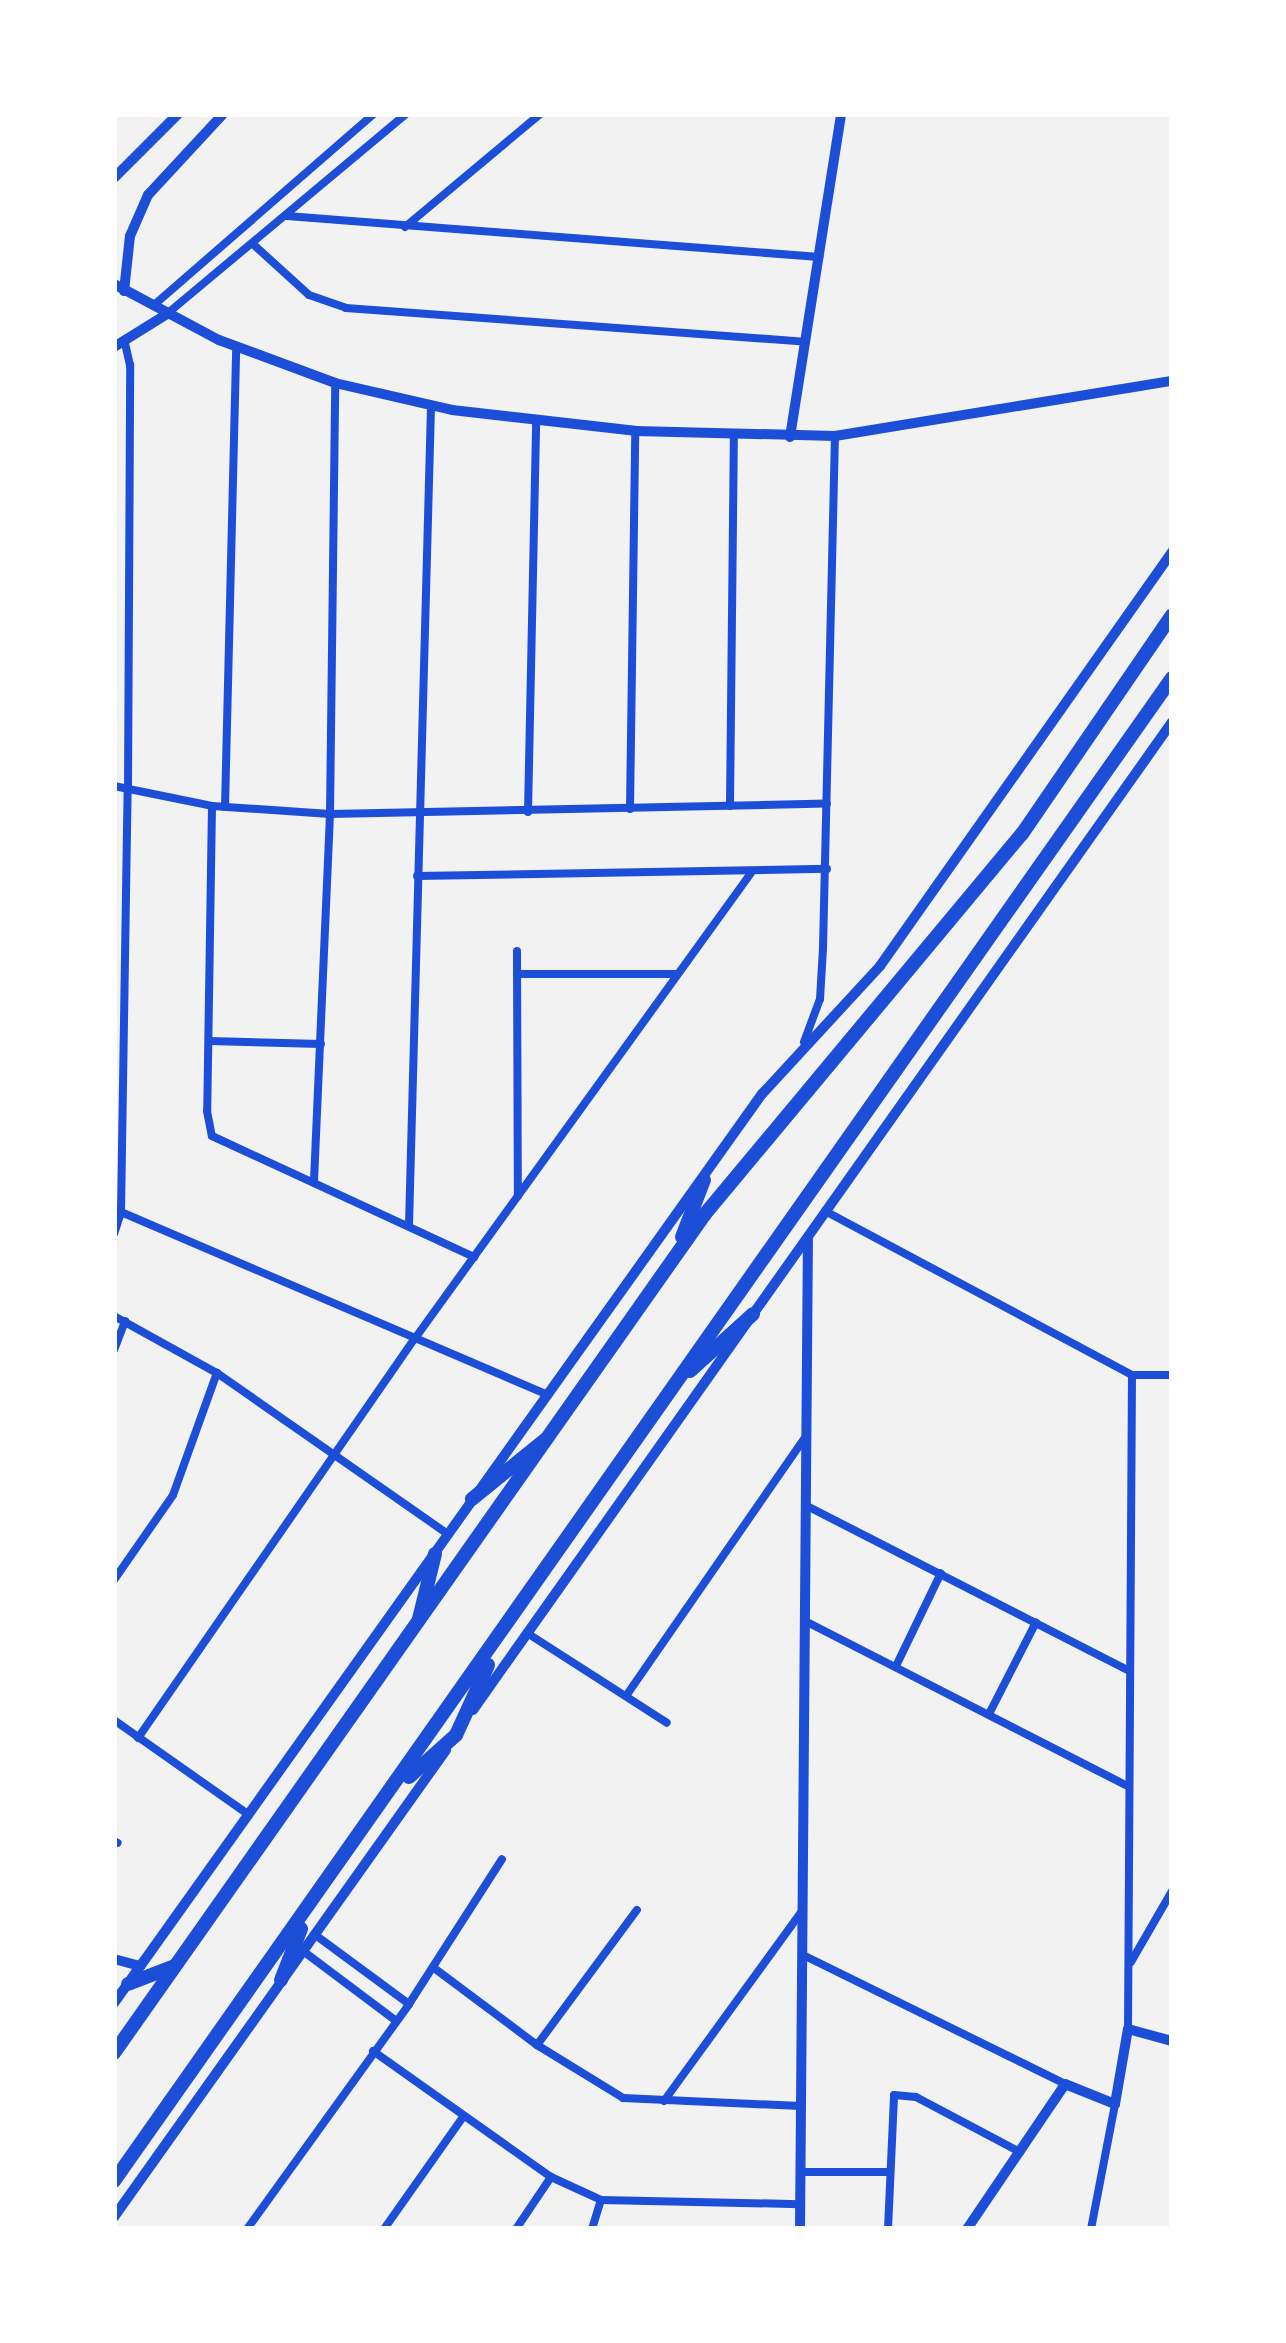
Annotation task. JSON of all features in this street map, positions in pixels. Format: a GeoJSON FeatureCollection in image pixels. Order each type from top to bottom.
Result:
{"type":"FeatureCollection","features":[{"type":"Feature","properties":{"kind":"highway"},"geometry":{"type":"LineString","coordinates":[[114,2053],[760,1144],[905,981],[1022,834],[1172,615]]}},
{"type":"Feature","properties":{"kind":"highway"},"geometry":{"type":"LineString","coordinates":[[114,2181],[1172,678]]}},
{"type":"Feature","properties":{"kind":"highway"},"geometry":{"type":"LineString","coordinates":[[671,1266],[704,1180]]}},
{"type":"Feature","properties":{"kind":"highway"},"geometry":{"type":"LineString","coordinates":[[673,1386],[753,1314]]}},
{"type":"Feature","properties":{"kind":"highway"},"geometry":{"type":"LineString","coordinates":[[472,1499],[529,1448],[550,1437]]}},
{"type":"Feature","properties":{"kind":"highway"},"geometry":{"type":"LineString","coordinates":[[418,1625],[435,1554]]}},
{"type":"Feature","properties":{"kind":"highway"},"geometry":{"type":"LineString","coordinates":[[392,1792],[456,1735],[503,1632]]}},
{"type":"Feature","properties":{"kind":"highway"},"geometry":{"type":"LineString","coordinates":[[280,1980],[322,1889]]}},
{"type":"Feature","properties":{"kind":"highway"},"geometry":{"type":"LineString","coordinates":[[128,1984],[175,1966]]}},
{"type":"Feature","properties":{"kind":"main road"},"geometry":{"type":"LineString","coordinates":[[114,178],[178,114]]}},
{"type":"Feature","properties":{"kind":"main road"},"geometry":{"type":"LineString","coordinates":[[224,114],[164,172],[130,236],[119,287],[236,347],[335,382],[431,406],[536,420],[635,431],[790,437],[835,436],[1172,381]]}},
{"type":"Feature","properties":{"kind":"main road"},"geometry":{"type":"LineString","coordinates":[[790,437],[842,114]]}},
{"type":"Feature","properties":{"kind":"main road"},"geometry":{"type":"LineString","coordinates":[[114,245],[130,236]]}},
{"type":"Feature","properties":{"kind":"main road"},"geometry":{"type":"LineString","coordinates":[[146,322],[154,305]]}},
{"type":"Feature","properties":{"kind":"main road"},"geometry":{"type":"LineString","coordinates":[[119,344],[146,322],[167,314]]}},
{"type":"Feature","properties":{"kind":"main road"},"geometry":{"type":"LineString","coordinates":[[114,2003],[804,1042],[845,1008],[880,966],[1172,552]]}},
{"type":"Feature","properties":{"kind":"main road"},"geometry":{"type":"LineString","coordinates":[[114,2217],[1172,722]]}},
{"type":"Feature","properties":{"kind":"main road"},"geometry":{"type":"LineString","coordinates":[[800,2229],[808,1240]]}},
{"type":"Feature","properties":{"kind":"main road"},"geometry":{"type":"LineString","coordinates":[[114,1959],[140,1966]]}},
{"type":"Feature","properties":{"kind":"main road"},"geometry":{"type":"LineString","coordinates":[[967,2229],[1065,2084],[1115,2104],[1128,2029],[1172,2041]]}},
{"type":"Feature","properties":{"kind":"street"},"geometry":{"type":"LineString","coordinates":[[154,305],[374,114]]}},
{"type":"Feature","properties":{"kind":"street"},"geometry":{"type":"LineString","coordinates":[[167,314],[406,114]]}},
{"type":"Feature","properties":{"kind":"street"},"geometry":{"type":"LineString","coordinates":[[405,227],[540,114]]}},
{"type":"Feature","properties":{"kind":"street"},"geometry":{"type":"LineString","coordinates":[[297,183],[310,197]]}},
{"type":"Feature","properties":{"kind":"street"},"geometry":{"type":"LineString","coordinates":[[286,216],[819,257]]}},
{"type":"Feature","properties":{"kind":"street"},"geometry":{"type":"LineString","coordinates":[[254,245],[309,295],[346,308],[804,342]]}},
{"type":"Feature","properties":{"kind":"street"},"geometry":{"type":"LineString","coordinates":[[114,1234],[128,788],[130,365],[119,344]]}},
{"type":"Feature","properties":{"kind":"street"},"geometry":{"type":"LineString","coordinates":[[225,808],[236,347]]}},
{"type":"Feature","properties":{"kind":"street"},"geometry":{"type":"LineString","coordinates":[[314,1181],[330,814],[335,382]]}},
{"type":"Feature","properties":{"kind":"street"},"geometry":{"type":"LineString","coordinates":[[409,1225],[431,406]]}},
{"type":"Feature","properties":{"kind":"street"},"geometry":{"type":"LineString","coordinates":[[528,812],[536,420]]}},
{"type":"Feature","properties":{"kind":"street"},"geometry":{"type":"LineString","coordinates":[[630,809],[635,431]]}},
{"type":"Feature","properties":{"kind":"street"},"geometry":{"type":"LineString","coordinates":[[730,806],[734,436]]}},
{"type":"Feature","properties":{"kind":"street"},"geometry":{"type":"LineString","coordinates":[[804,1042],[820,999],[835,436]]}},
{"type":"Feature","properties":{"kind":"street"},"geometry":{"type":"LineString","coordinates":[[114,786],[225,808],[330,814],[827,804]]}},
{"type":"Feature","properties":{"kind":"street"},"geometry":{"type":"LineString","coordinates":[[212,806],[208,1126],[218,1142],[314,1181],[474,1257]]}},
{"type":"Feature","properties":{"kind":"street"},"geometry":{"type":"LineString","coordinates":[[417,876],[826,869]]}},
{"type":"Feature","properties":{"kind":"street"},"geometry":{"type":"LineString","coordinates":[[138,1738],[416,1337],[751,873]]}},
{"type":"Feature","properties":{"kind":"street"},"geometry":{"type":"LineString","coordinates":[[517,951],[518,1198]]}},
{"type":"Feature","properties":{"kind":"street"},"geometry":{"type":"LineString","coordinates":[[517,974],[675,974]]}},
{"type":"Feature","properties":{"kind":"street"},"geometry":{"type":"LineString","coordinates":[[209,1042],[321,1044]]}},
{"type":"Feature","properties":{"kind":"street"},"geometry":{"type":"LineString","coordinates":[[118,1210],[548,1395]]}},
{"type":"Feature","properties":{"kind":"street"},"geometry":{"type":"LineString","coordinates":[[825,1210],[1132,1375],[1172,1376]]}},
{"type":"Feature","properties":{"kind":"street"},"geometry":{"type":"LineString","coordinates":[[114,1316],[217,1373],[448,1534]]}},
{"type":"Feature","properties":{"kind":"street"},"geometry":{"type":"LineString","coordinates":[[114,1350],[125,1321]]}},
{"type":"Feature","properties":{"kind":"street"},"geometry":{"type":"LineString","coordinates":[[114,1580],[173,1495],[217,1373]]}},
{"type":"Feature","properties":{"kind":"street"},"geometry":{"type":"LineString","coordinates":[[1128,2029],[1132,1375]]}},
{"type":"Feature","properties":{"kind":"street"},"geometry":{"type":"LineString","coordinates":[[626,1696],[806,1436]]}},
{"type":"Feature","properties":{"kind":"street"},"geometry":{"type":"LineString","coordinates":[[807,1506],[1127,1670]]}},
{"type":"Feature","properties":{"kind":"street"},"geometry":{"type":"LineString","coordinates":[[896,1666],[941,1573]]}},
{"type":"Feature","properties":{"kind":"street"},"geometry":{"type":"LineString","coordinates":[[805,1621],[1126,1784]]}},
{"type":"Feature","properties":{"kind":"street"},"geometry":{"type":"LineString","coordinates":[[989,1714],[1036,1622]]}},
{"type":"Feature","properties":{"kind":"street"},"geometry":{"type":"LineString","coordinates":[[526,1633],[667,1723]]}},
{"type":"Feature","properties":{"kind":"street"},"geometry":{"type":"LineString","coordinates":[[114,1720],[250,1815]]}},
{"type":"Feature","properties":{"kind":"street"},"geometry":{"type":"LineString","coordinates":[[248,2229],[434,1968],[502,1859]]}},
{"type":"Feature","properties":{"kind":"street"},"geometry":{"type":"LineString","coordinates":[[1130,1964],[1172,1891]]}},
{"type":"Feature","properties":{"kind":"street"},"geometry":{"type":"LineString","coordinates":[[537,2045],[638,1910]]}},
{"type":"Feature","properties":{"kind":"street"},"geometry":{"type":"LineString","coordinates":[[663,2103],[802,1911]]}},
{"type":"Feature","properties":{"kind":"street"},"geometry":{"type":"LineString","coordinates":[[314,1934],[409,2004]]}},
{"type":"Feature","properties":{"kind":"street"},"geometry":{"type":"LineString","coordinates":[[302,1950],[395,2020]]}},
{"type":"Feature","properties":{"kind":"street"},"geometry":{"type":"LineString","coordinates":[[802,1954],[1065,2084]]}},
{"type":"Feature","properties":{"kind":"street"},"geometry":{"type":"LineString","coordinates":[[434,1968],[537,2045],[613,2094],[636,2102],[801,2106]]}},
{"type":"Feature","properties":{"kind":"street"},"geometry":{"type":"LineString","coordinates":[[373,2051],[551,2177],[601,2200],[800,2204]]}},
{"type":"Feature","properties":{"kind":"street"},"geometry":{"type":"LineString","coordinates":[[888,2229],[890,2102],[899,2092],[1020,2152]]}},
{"type":"Feature","properties":{"kind":"street"},"geometry":{"type":"LineString","coordinates":[[1091,2229],[1115,2104]]}},
{"type":"Feature","properties":{"kind":"street"},"geometry":{"type":"LineString","coordinates":[[384,2229],[463,2117]]}},
{"type":"Feature","properties":{"kind":"street"},"geometry":{"type":"LineString","coordinates":[[801,2172],[888,2172]]}},
{"type":"Feature","properties":{"kind":"street"},"geometry":{"type":"LineString","coordinates":[[515,2229],[551,2177]]}},
{"type":"Feature","properties":{"kind":"street"},"geometry":{"type":"LineString","coordinates":[[592,2229],[601,2200]]}}]}
